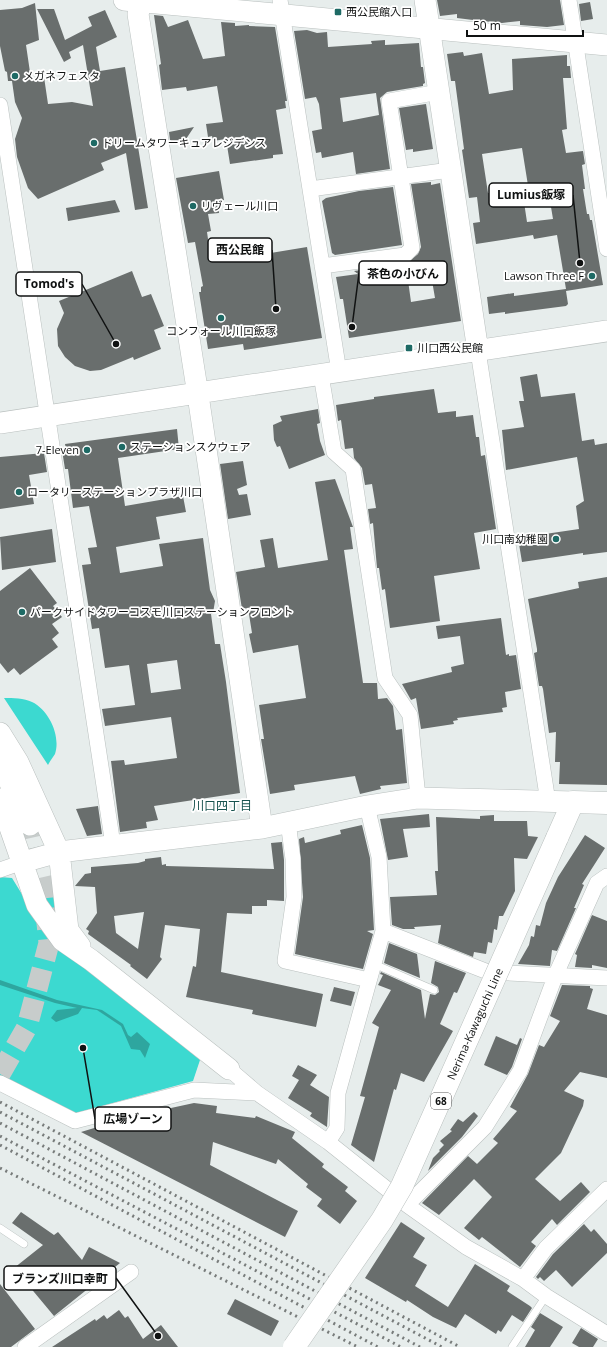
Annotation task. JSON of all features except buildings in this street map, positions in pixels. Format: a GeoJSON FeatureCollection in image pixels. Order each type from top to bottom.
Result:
{"type":"FeatureCollection","features":[{"type":"Feature","properties":{"kind":"main road"},"geometry":{"type":"LineString","coordinates":[[573,802],[607,803]]}},
{"type":"Feature","properties":{"kind":"main road","name":"Nerima-Kawaguchi Line"},"geometry":{"type":"LineString","coordinates":[[294,1347],[382,1220],[402,1186],[573,802]]}},
{"type":"Feature","properties":{"kind":"street"},"geometry":{"type":"LineString","coordinates":[[425,0],[548,802]]}},
{"type":"Feature","properties":{"kind":"street"},"geometry":{"type":"LineString","coordinates":[[569,0],[607,249]]}},
{"type":"Feature","properties":{"kind":"street"},"geometry":{"type":"LineString","coordinates":[[262,828],[198,395],[136,1],[281,8],[429,28],[607,46]]}},
{"type":"Feature","properties":{"kind":"street"},"geometry":{"type":"LineString","coordinates":[[281,8],[322,266],[334,452],[352,469],[385,678],[410,715],[418,798]]}},
{"type":"Feature","properties":{"kind":"street"},"geometry":{"type":"LineString","coordinates":[[322,266],[405,255],[412,248],[389,101],[439,92]]}},
{"type":"Feature","properties":{"kind":"street"},"geometry":{"type":"LineString","coordinates":[[0,105],[113,845]]}},
{"type":"Feature","properties":{"kind":"street"},"geometry":{"type":"LineString","coordinates":[[310,189],[450,170]]}},
{"type":"Feature","properties":{"kind":"street"},"geometry":{"type":"LineString","coordinates":[[0,423],[48,415],[198,395],[607,331]]}},
{"type":"Feature","properties":{"kind":"street"},"geometry":{"type":"LineString","coordinates":[[0,733],[18,762],[59,852],[68,930],[91,960]]}},
{"type":"Feature","properties":{"kind":"street"},"geometry":{"type":"LineString","coordinates":[[0,762],[30,825]]}},
{"type":"Feature","properties":{"kind":"street"},"geometry":{"type":"LineString","coordinates":[[0,870],[59,852],[262,828],[367,806],[418,798],[573,802]]}},
{"type":"Feature","properties":{"kind":"street"},"geometry":{"type":"LineString","coordinates":[[0,799],[37,905],[62,940],[91,960],[229,1069],[257,1093],[328,1142],[407,1205],[466,1247],[523,1279],[546,1296],[607,1334]]}},
{"type":"Feature","properties":{"kind":"street"},"geometry":{"type":"LineString","coordinates":[[328,1142],[337,1128],[338,1094],[383,931],[379,857],[367,806]]}},
{"type":"Feature","properties":{"kind":"street"},"geometry":{"type":"LineString","coordinates":[[288,822],[293,859],[294,897],[285,961],[369,980]]}},
{"type":"Feature","properties":{"kind":"street"},"geometry":{"type":"LineString","coordinates":[[407,1205],[485,1127],[520,1071],[556,974],[597,883],[607,876]]}},
{"type":"Feature","properties":{"kind":"street"},"geometry":{"type":"LineString","coordinates":[[383,931],[488,972],[556,974],[607,978]]}},
{"type":"Feature","properties":{"kind":"street"},"geometry":{"type":"LineString","coordinates":[[0,1083],[75,1121],[194,1090],[257,1093]]}},
{"type":"Feature","properties":{"kind":"street"},"geometry":{"type":"LineString","coordinates":[[523,1279],[546,1248],[607,1189]]}},
{"type":"Feature","properties":{"kind":"street"},"geometry":{"type":"LineString","coordinates":[[25,1347],[131,1272]]}},
{"type":"Feature","properties":{"kind":"lane"},"geometry":{"type":"LineString","coordinates":[[374,964],[434,990]]}},
{"type":"Feature","properties":{"kind":"lane"},"geometry":{"type":"LineString","coordinates":[[0,1228],[24,1244]]}},
{"type":"Feature","properties":{"kind":"lane"},"geometry":{"type":"LineString","coordinates":[[512,1347],[546,1296]]}},
{"type":"Feature","properties":{"kind":"shaded area"},"geometry":{"type":"Polygon","coordinates":[[[4,698],[22,699],[32,702],[44,711],[48,717],[55,732],[56,747],[55,754],[48,765],[4,698]]]}},
{"type":"Feature","properties":{"kind":"shaded area"},"geometry":{"type":"Polygon","coordinates":[[[0,877],[12,878],[44,930],[200,1060],[193,1081],[73,1114],[0,1078],[0,877]]]}},
{"type":"Feature","properties":{"kind":"shaded area"},"geometry":{"type":"Polygon","coordinates":[[[56,884],[61,924],[37,887],[56,884]]]}},
{"type":"Feature","properties":{"kind":"shaded area"},"geometry":{"type":"Polygon","coordinates":[[[0,980],[57,1000],[102,1010],[123,1024],[128,1035],[131,1037],[137,1032],[150,1044],[145,1058],[140,1050],[131,1049],[121,1026],[97,1010],[82,1008],[78,1014],[56,1022],[51,1018],[57,1010],[77,1008],[55,1003],[0,985],[0,980]]]}},
{"type":"Feature","properties":{"kind":"tunnel"},"geometry":{"type":"LineString","coordinates":[[0,1074],[27,1027],[49,943],[43,882],[30,825]]}},
{"type":"Feature","properties":{"kind":"railway"},"geometry":{"type":"LineString","coordinates":[[0,1102],[460,1347]]}},
{"type":"Feature","properties":{"kind":"railway"},"geometry":{"type":"LineString","coordinates":[[0,1112],[442,1347]]}},
{"type":"Feature","properties":{"kind":"railway"},"geometry":{"type":"LineString","coordinates":[[0,1123],[420,1347]]}},
{"type":"Feature","properties":{"kind":"railway"},"geometry":{"type":"LineString","coordinates":[[0,1136],[401,1347]]}},
{"type":"Feature","properties":{"kind":"railway"},"geometry":{"type":"LineString","coordinates":[[0,1145],[378,1347]]}},
{"type":"Feature","properties":{"kind":"railway"},"geometry":{"type":"LineString","coordinates":[[0,1168],[358,1347]]}},
{"type":"Feature","properties":{"kind":"place","name":"西公民館入口"},"geometry":{"type":"Point","coordinates":[338,12]}},
{"type":"Feature","properties":{"kind":"place","name":"メガネフェスタ"},"geometry":{"type":"Point","coordinates":[15,76]}},
{"type":"Feature","properties":{"kind":"place","name":"ドリームタワーキュアレジデンス"},"geometry":{"type":"Point","coordinates":[94,143]}},
{"type":"Feature","properties":{"kind":"place","name":"リヴェール川口"},"geometry":{"type":"Point","coordinates":[193,206]}},
{"type":"Feature","properties":{"kind":"place","name":"Lumius飯塚"},"geometry":{"type":"Point","coordinates":[580,263]}},
{"type":"Feature","properties":{"kind":"place","name":"Lawson Three F"},"geometry":{"type":"Point","coordinates":[592,276]}},
{"type":"Feature","properties":{"kind":"place","name":"西公民館"},"geometry":{"type":"Point","coordinates":[276,309]}},
{"type":"Feature","properties":{"kind":"place","name":"コンフォール川口飯塚"},"geometry":{"type":"Point","coordinates":[221,318]}},
{"type":"Feature","properties":{"kind":"place","name":"茶色の小びん"},"geometry":{"type":"Point","coordinates":[352,327]}},
{"type":"Feature","properties":{"kind":"place","name":"Tomod's"},"geometry":{"type":"Point","coordinates":[116,344]}},
{"type":"Feature","properties":{"kind":"place","name":"川口西公民館"},"geometry":{"type":"Point","coordinates":[409,348]}},
{"type":"Feature","properties":{"kind":"place","name":"ステーションスクウェア"},"geometry":{"type":"Point","coordinates":[122,447]}},
{"type":"Feature","properties":{"kind":"place","name":"7-Eleven"},"geometry":{"type":"Point","coordinates":[87,450]}},
{"type":"Feature","properties":{"kind":"place","name":"ロータリーステーションプラザ川口"},"geometry":{"type":"Point","coordinates":[19,492]}},
{"type":"Feature","properties":{"kind":"place","name":"川口南幼稚園"},"geometry":{"type":"Point","coordinates":[556,539]}},
{"type":"Feature","properties":{"kind":"place","name":"パークサイドタワーコスモ川口ステーションフロント"},"geometry":{"type":"Point","coordinates":[22,612]}},
{"type":"Feature","properties":{"kind":"place","name":"広場ゾーン"},"geometry":{"type":"Point","coordinates":[83,1048]}},
{"type":"Feature","properties":{"kind":"place","name":"ブランズ川口幸町"},"geometry":{"type":"Point","coordinates":[158,1336]}},
{"type":"Feature","properties":{"kind":"district","name":"川口四丁目"},"geometry":{"type":"Point","coordinates":[222,806]}}]}
